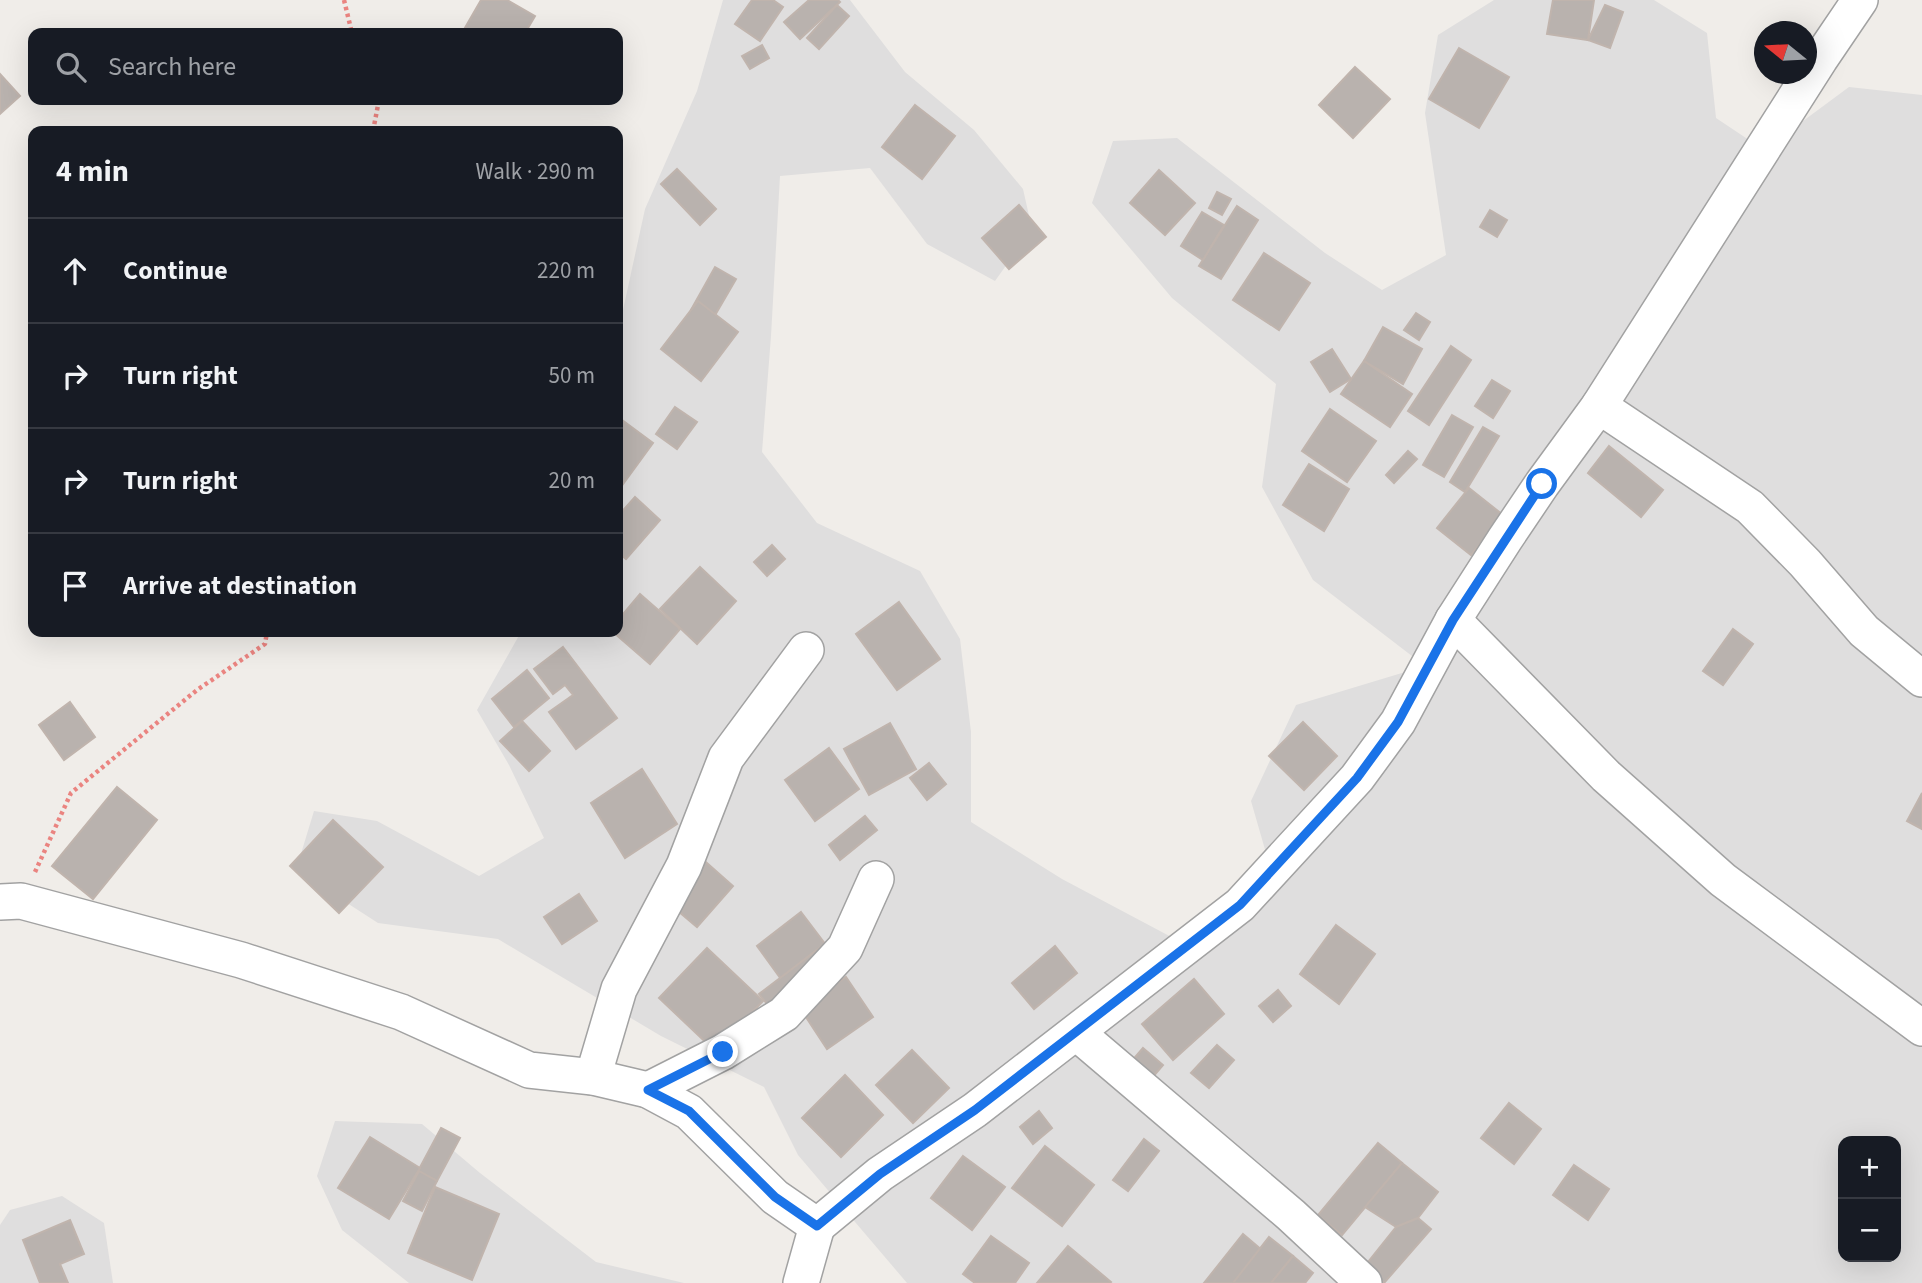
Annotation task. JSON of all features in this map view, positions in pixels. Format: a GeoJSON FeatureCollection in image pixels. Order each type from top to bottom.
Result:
{"type":"FeatureCollection","features":[{"type":"Feature","properties":{"kind":"street"},"geometry":{"type":"LineString","coordinates":[[801,1283],[817,1226],[880,1174],[975,1110],[1240,905],[1357,778],[1398,722],[1453,620],[1542,484],[1599,406],[1860,0]]}},
{"type":"Feature","properties":{"kind":"street"},"geometry":{"type":"LineString","coordinates":[[1599,406],[1750,507],[1805,563],[1864,631],[1922,680]]}},
{"type":"Feature","properties":{"kind":"street"},"geometry":{"type":"LineString","coordinates":[[1453,620],[1606,776],[1723,880],[1922,1028]]}},
{"type":"Feature","properties":{"kind":"street"},"geometry":{"type":"LineString","coordinates":[[593,1077],[620,989],[684,866],[726,758],[806,650]]}},
{"type":"Feature","properties":{"kind":"street"},"geometry":{"type":"LineString","coordinates":[[648,1090],[723,1052],[784,1014],[845,948],[877,879]]}},
{"type":"Feature","properties":{"kind":"street"},"geometry":{"type":"LineString","coordinates":[[10,901],[241,960],[401,1012],[529,1070],[593,1077],[648,1090],[689,1111],[775,1197],[817,1226]]}},
{"type":"Feature","properties":{"kind":"street"},"geometry":{"type":"LineString","coordinates":[[1077,1032],[1291,1215],[1364,1283]]}},
{"type":"Feature","properties":{"kind":"path"},"geometry":{"type":"LineString","coordinates":[[344,0],[351,28]]}},
{"type":"Feature","properties":{"kind":"path"},"geometry":{"type":"LineString","coordinates":[[374,126],[378,105]]}},
{"type":"Feature","properties":{"kind":"path"},"geometry":{"type":"LineString","coordinates":[[10,901],[71,793],[197,690],[265,644],[266,637]]}},
{"type":"Feature","properties":{"kind":"shaded area"},"geometry":{"type":"Polygon","coordinates":[[[723,0],[850,0],[905,72],[974,130],[1023,189],[1032,229],[995,281],[927,244],[870,168],[780,176],[762,452],[817,523],[920,571],[960,639],[971,732],[971,822],[1062,879],[1192,948],[1277,891],[1251,801],[1296,705],[1425,666],[1313,580],[1262,487],[1276,384],[1172,298],[1092,203],[1113,141],[1177,138],[1325,253],[1382,290],[1446,255],[1425,113],[1438,35],[1494,0],[1654,0],[1707,33],[1716,118],[1764,150],[1849,87],[1922,95],[1922,1283],[907,1283],[798,1155],[764,1087],[661,1036],[498,939],[378,923],[296,870],[314,811],[377,821],[479,876],[544,838],[509,765],[477,710],[518,637],[623,637],[623,310],[645,209],[697,91],[723,0]]]}},
{"type":"Feature","properties":{"kind":"shaded area"},"geometry":{"type":"Polygon","coordinates":[[[335,1121],[422,1124],[480,1173],[596,1262],[684,1283],[409,1283],[342,1230],[317,1176],[335,1121]]]}},
{"type":"Feature","properties":{"kind":"shaded area"},"geometry":{"type":"Polygon","coordinates":[[[62,1196],[104,1223],[113,1283],[0,1283],[0,1225],[10,1210],[62,1196]]]}},
{"type":"Feature","properties":{"kind":"building"},"geometry":{"type":"Polygon","coordinates":[[[481,0],[507,0],[535,16],[528,28],[465,28],[481,0]]]}},
{"type":"Feature","properties":{"kind":"building"},"geometry":{"type":"Polygon","coordinates":[[[752,0],[773,0],[783,7],[760,41],[735,24],[752,0]]]}},
{"type":"Feature","properties":{"kind":"building"},"geometry":{"type":"Polygon","coordinates":[[[809,0],[840,2],[800,39],[784,22],[809,0]]]}},
{"type":"Feature","properties":{"kind":"building"},"geometry":{"type":"Polygon","coordinates":[[[1553,0],[1594,0],[1588,40],[1547,34],[1553,0]]]}},
{"type":"Feature","properties":{"kind":"building"},"geometry":{"type":"Polygon","coordinates":[[[837,5],[849,16],[819,49],[807,38],[837,5]]]}},
{"type":"Feature","properties":{"kind":"building"},"geometry":{"type":"Polygon","coordinates":[[[1605,5],[1623,12],[1610,48],[1588,40],[1605,5]]]}},
{"type":"Feature","properties":{"kind":"building"},"geometry":{"type":"Polygon","coordinates":[[[762,45],[769,58],[750,69],[742,56],[762,45]]]}},
{"type":"Feature","properties":{"kind":"building"},"geometry":{"type":"Polygon","coordinates":[[[1459,48],[1509,77],[1479,128],[1429,99],[1459,48]]]}},
{"type":"Feature","properties":{"kind":"building"},"geometry":{"type":"Polygon","coordinates":[[[1355,67],[1390,99],[1353,138],[1319,105],[1355,67]]]}},
{"type":"Feature","properties":{"kind":"building"},"geometry":{"type":"Polygon","coordinates":[[[0,74],[20,96],[0,114],[0,74]]]}},
{"type":"Feature","properties":{"kind":"building"},"geometry":{"type":"Polygon","coordinates":[[[915,105],[955,136],[922,179],[882,147],[915,105]]]}},
{"type":"Feature","properties":{"kind":"building"},"geometry":{"type":"Polygon","coordinates":[[[677,169],[716,209],[700,225],[661,184],[677,169]]]}},
{"type":"Feature","properties":{"kind":"building"},"geometry":{"type":"Polygon","coordinates":[[[1159,170],[1195,203],[1165,235],[1130,203],[1159,170]]]}},
{"type":"Feature","properties":{"kind":"building"},"geometry":{"type":"Polygon","coordinates":[[[1217,192],[1231,199],[1222,215],[1209,208],[1217,192]]]}},
{"type":"Feature","properties":{"kind":"building"},"geometry":{"type":"Polygon","coordinates":[[[1019,205],[1046,237],[1009,269],[982,238],[1019,205]]]}},
{"type":"Feature","properties":{"kind":"building"},"geometry":{"type":"Polygon","coordinates":[[[1237,206],[1258,220],[1221,279],[1199,266],[1237,206]]]}},
{"type":"Feature","properties":{"kind":"building"},"geometry":{"type":"Polygon","coordinates":[[[1490,210],[1507,220],[1497,237],[1480,227],[1490,210]]]}},
{"type":"Feature","properties":{"kind":"building"},"geometry":{"type":"Polygon","coordinates":[[[1202,212],[1224,225],[1203,260],[1181,246],[1202,212]]]}},
{"type":"Feature","properties":{"kind":"building"},"geometry":{"type":"Polygon","coordinates":[[[1264,253],[1310,283],[1279,330],[1233,300],[1264,253]]]}},
{"type":"Feature","properties":{"kind":"building"},"geometry":{"type":"Polygon","coordinates":[[[715,267],[736,279],[711,322],[691,310],[715,267]]]}},
{"type":"Feature","properties":{"kind":"building"},"geometry":{"type":"Polygon","coordinates":[[[698,301],[738,332],[701,381],[661,349],[698,301]]]}},
{"type":"Feature","properties":{"kind":"building"},"geometry":{"type":"Polygon","coordinates":[[[1416,313],[1430,322],[1419,340],[1404,330],[1416,313]]]}},
{"type":"Feature","properties":{"kind":"building"},"geometry":{"type":"Polygon","coordinates":[[[1383,327],[1422,349],[1403,384],[1364,361],[1383,327]]]}},
{"type":"Feature","properties":{"kind":"building"},"geometry":{"type":"Polygon","coordinates":[[[1451,346],[1471,360],[1429,425],[1408,411],[1451,346]]]}},
{"type":"Feature","properties":{"kind":"building"},"geometry":{"type":"Polygon","coordinates":[[[1332,349],[1351,379],[1330,392],[1311,362],[1332,349]]]}},
{"type":"Feature","properties":{"kind":"building"},"geometry":{"type":"Polygon","coordinates":[[[1364,361],[1412,394],[1390,427],[1341,394],[1364,361]]]}},
{"type":"Feature","properties":{"kind":"building"},"geometry":{"type":"Polygon","coordinates":[[[1492,380],[1510,391],[1493,418],[1475,406],[1492,380]]]}},
{"type":"Feature","properties":{"kind":"building"},"geometry":{"type":"Polygon","coordinates":[[[675,407],[697,422],[677,449],[656,434],[675,407]]]}},
{"type":"Feature","properties":{"kind":"building"},"geometry":{"type":"Polygon","coordinates":[[[1330,409],[1376,441],[1347,482],[1302,451],[1330,409]]]}},
{"type":"Feature","properties":{"kind":"building"},"geometry":{"type":"Polygon","coordinates":[[[1452,415],[1473,427],[1444,477],[1423,465],[1452,415]]]}},
{"type":"Feature","properties":{"kind":"building"},"geometry":{"type":"Polygon","coordinates":[[[623,421],[653,443],[623,484],[623,421]]]}},
{"type":"Feature","properties":{"kind":"building"},"geometry":{"type":"Polygon","coordinates":[[[1483,427],[1499,436],[1465,492],[1450,482],[1483,427]]]}},
{"type":"Feature","properties":{"kind":"building"},"geometry":{"type":"Polygon","coordinates":[[[1609,446],[1663,490],[1641,517],[1588,473],[1609,446]]]}},
{"type":"Feature","properties":{"kind":"building"},"geometry":{"type":"Polygon","coordinates":[[[1408,451],[1417,459],[1394,483],[1386,475],[1408,451]]]}},
{"type":"Feature","properties":{"kind":"building"},"geometry":{"type":"Polygon","coordinates":[[[1309,464],[1349,489],[1324,531],[1283,505],[1309,464]]]}},
{"type":"Feature","properties":{"kind":"building"},"geometry":{"type":"Polygon","coordinates":[[[1469,488],[1503,515],[1471,555],[1437,528],[1469,488]]]}},
{"type":"Feature","properties":{"kind":"building"},"geometry":{"type":"Polygon","coordinates":[[[635,497],[660,520],[626,559],[623,556],[623,510],[635,497]]]}},
{"type":"Feature","properties":{"kind":"building"},"geometry":{"type":"Polygon","coordinates":[[[772,545],[785,559],[767,576],[754,562],[772,545]]]}},
{"type":"Feature","properties":{"kind":"building"},"geometry":{"type":"Polygon","coordinates":[[[700,567],[736,601],[697,644],[660,609],[700,567]]]}},
{"type":"Feature","properties":{"kind":"building"},"geometry":{"type":"Polygon","coordinates":[[[640,594],[680,629],[650,664],[619,637],[623,637],[623,614],[640,594]]]}},
{"type":"Feature","properties":{"kind":"building"},"geometry":{"type":"Polygon","coordinates":[[[899,602],[940,659],[897,690],[856,634],[899,602]]]}},
{"type":"Feature","properties":{"kind":"building"},"geometry":{"type":"Polygon","coordinates":[[[1733,629],[1753,644],[1723,685],[1703,671],[1733,629]]]}},
{"type":"Feature","properties":{"kind":"building"},"geometry":{"type":"Polygon","coordinates":[[[563,647],[617,718],[576,749],[549,712],[573,695],[565,685],[553,694],[534,669],[563,647]]]}},
{"type":"Feature","properties":{"kind":"building"},"geometry":{"type":"Polygon","coordinates":[[[527,670],[549,698],[514,727],[492,699],[527,670]]]}},
{"type":"Feature","properties":{"kind":"building"},"geometry":{"type":"Polygon","coordinates":[[[70,702],[95,737],[64,760],[39,725],[70,702]]]}},
{"type":"Feature","properties":{"kind":"building"},"geometry":{"type":"Polygon","coordinates":[[[522,721],[550,751],[529,771],[500,741],[522,721]]]}},
{"type":"Feature","properties":{"kind":"building"},"geometry":{"type":"Polygon","coordinates":[[[1303,722],[1337,756],[1304,790],[1269,756],[1303,722]]]}},
{"type":"Feature","properties":{"kind":"building"},"geometry":{"type":"Polygon","coordinates":[[[890,723],[916,769],[869,795],[844,749],[890,723]]]}},
{"type":"Feature","properties":{"kind":"building"},"geometry":{"type":"Polygon","coordinates":[[[829,748],[859,789],[815,821],[785,780],[829,748]]]}},
{"type":"Feature","properties":{"kind":"building"},"geometry":{"type":"Polygon","coordinates":[[[929,763],[946,784],[927,800],[910,778],[929,763]]]}},
{"type":"Feature","properties":{"kind":"building"},"geometry":{"type":"Polygon","coordinates":[[[642,769],[677,824],[625,858],[591,803],[642,769]]]}},
{"type":"Feature","properties":{"kind":"building"},"geometry":{"type":"Polygon","coordinates":[[[117,787],[157,820],[93,899],[52,866],[117,787]]]}},
{"type":"Feature","properties":{"kind":"building"},"geometry":{"type":"Polygon","coordinates":[[[1922,793],[1922,829],[1907,821],[1922,793]]]}},
{"type":"Feature","properties":{"kind":"building"},"geometry":{"type":"Polygon","coordinates":[[[865,816],[877,830],[840,860],[829,845],[865,816]]]}},
{"type":"Feature","properties":{"kind":"building"},"geometry":{"type":"Polygon","coordinates":[[[333,820],[383,867],[339,913],[290,866],[333,820]]]}},
{"type":"Feature","properties":{"kind":"building"},"geometry":{"type":"Polygon","coordinates":[[[690,848],[733,886],[697,927],[653,890],[690,848]]]}},
{"type":"Feature","properties":{"kind":"building"},"geometry":{"type":"Polygon","coordinates":[[[579,894],[597,921],[562,944],[544,917],[579,894]]]}},
{"type":"Feature","properties":{"kind":"building"},"geometry":{"type":"Polygon","coordinates":[[[801,912],[826,945],[781,979],[757,946],[801,912]]]}},
{"type":"Feature","properties":{"kind":"building"},"geometry":{"type":"Polygon","coordinates":[[[1336,925],[1375,954],[1339,1004],[1300,974],[1336,925]]]}},
{"type":"Feature","properties":{"kind":"building"},"geometry":{"type":"Polygon","coordinates":[[[839,933],[775,1014],[759,994],[839,933]]]}},
{"type":"Feature","properties":{"kind":"building"},"geometry":{"type":"Polygon","coordinates":[[[1055,946],[1077,973],[1034,1009],[1012,983],[1055,946]]]}},
{"type":"Feature","properties":{"kind":"building"},"geometry":{"type":"Polygon","coordinates":[[[707,948],[763,1001],[715,1051],[659,998],[707,948]]]}},
{"type":"Feature","properties":{"kind":"building"},"geometry":{"type":"Polygon","coordinates":[[[846,977],[873,1017],[827,1049],[800,1008],[846,977]]]}},
{"type":"Feature","properties":{"kind":"building"},"geometry":{"type":"Polygon","coordinates":[[[1194,979],[1224,1014],[1173,1060],[1142,1024],[1194,979]]]}},
{"type":"Feature","properties":{"kind":"building"},"geometry":{"type":"Polygon","coordinates":[[[1278,990],[1291,1006],[1273,1022],[1259,1006],[1278,990]]]}},
{"type":"Feature","properties":{"kind":"building"},"geometry":{"type":"Polygon","coordinates":[[[1217,1045],[1234,1060],[1209,1088],[1191,1073],[1217,1045]]]}},
{"type":"Feature","properties":{"kind":"building"},"geometry":{"type":"Polygon","coordinates":[[[1143,1048],[1163,1065],[1151,1079],[1131,1062],[1143,1048]]]}},
{"type":"Feature","properties":{"kind":"building"},"geometry":{"type":"Polygon","coordinates":[[[912,1050],[949,1088],[913,1123],[876,1085],[912,1050]]]}},
{"type":"Feature","properties":{"kind":"building"},"geometry":{"type":"Polygon","coordinates":[[[845,1075],[883,1115],[841,1157],[802,1118],[845,1075]]]}},
{"type":"Feature","properties":{"kind":"building"},"geometry":{"type":"Polygon","coordinates":[[[1509,1103],[1541,1129],[1514,1164],[1481,1138],[1509,1103]]]}},
{"type":"Feature","properties":{"kind":"building"},"geometry":{"type":"Polygon","coordinates":[[[1039,1111],[1052,1128],[1033,1144],[1020,1127],[1039,1111]]]}},
{"type":"Feature","properties":{"kind":"building"},"geometry":{"type":"Polygon","coordinates":[[[441,1128],[460,1138],[437,1181],[418,1171],[441,1128]]]}},
{"type":"Feature","properties":{"kind":"building"},"geometry":{"type":"Polygon","coordinates":[[[370,1137],[420,1168],[389,1219],[338,1188],[370,1137]]]}},
{"type":"Feature","properties":{"kind":"building"},"geometry":{"type":"Polygon","coordinates":[[[1144,1139],[1159,1151],[1128,1191],[1113,1180],[1144,1139]]]}},
{"type":"Feature","properties":{"kind":"building"},"geometry":{"type":"Polygon","coordinates":[[[1378,1143],[1402,1163],[1342,1235],[1318,1215],[1378,1143]]]}},
{"type":"Feature","properties":{"kind":"building"},"geometry":{"type":"Polygon","coordinates":[[[1045,1146],[1094,1185],[1062,1226],[1012,1188],[1045,1146]]]}},
{"type":"Feature","properties":{"kind":"building"},"geometry":{"type":"Polygon","coordinates":[[[963,1156],[1005,1187],[972,1230],[931,1198],[963,1156]]]}},
{"type":"Feature","properties":{"kind":"building"},"geometry":{"type":"Polygon","coordinates":[[[1402,1163],[1438,1192],[1418,1218],[1396,1227],[1365,1207],[1402,1163]]]}},
{"type":"Feature","properties":{"kind":"building"},"geometry":{"type":"Polygon","coordinates":[[[1574,1165],[1609,1189],[1588,1220],[1553,1195],[1574,1165]]]}},
{"type":"Feature","properties":{"kind":"building"},"geometry":{"type":"Polygon","coordinates":[[[419,1171],[437,1181],[422,1211],[403,1201],[419,1171]]]}},
{"type":"Feature","properties":{"kind":"building"},"geometry":{"type":"Polygon","coordinates":[[[435,1187],[499,1214],[472,1280],[408,1253],[435,1187]]]}},
{"type":"Feature","properties":{"kind":"building"},"geometry":{"type":"Polygon","coordinates":[[[1418,1218],[1431,1229],[1384,1283],[1364,1267],[1396,1227],[1418,1218]]]}},
{"type":"Feature","properties":{"kind":"building"},"geometry":{"type":"Polygon","coordinates":[[[70,1220],[84,1254],[60,1264],[68,1283],[40,1283],[23,1240],[70,1220]]]}},
{"type":"Feature","properties":{"kind":"building"},"geometry":{"type":"Polygon","coordinates":[[[1243,1234],[1264,1252],[1239,1283],[1204,1283],[1243,1234]]]}},
{"type":"Feature","properties":{"kind":"building"},"geometry":{"type":"Polygon","coordinates":[[[991,1236],[1029,1263],[1015,1283],[975,1283],[963,1274],[991,1236]]]}},
{"type":"Feature","properties":{"kind":"building"},"geometry":{"type":"Polygon","coordinates":[[[1269,1237],[1293,1256],[1271,1283],[1233,1283],[1269,1237]]]}},
{"type":"Feature","properties":{"kind":"building"},"geometry":{"type":"Polygon","coordinates":[[[1068,1246],[1111,1282],[1037,1283],[1068,1246]]]}},
{"type":"Feature","properties":{"kind":"building"},"geometry":{"type":"Polygon","coordinates":[[[1293,1256],[1313,1273],[1305,1283],[1271,1283],[1293,1256]]]}},
{"type":"Feature","properties":{"kind":"route"},"geometry":{"type":"LineString","coordinates":[[723,1052],[648,1090],[689,1111],[775,1197],[817,1226],[880,1174],[975,1110],[1240,905],[1357,778],[1398,722],[1453,620],[1542,484]]}}]}
